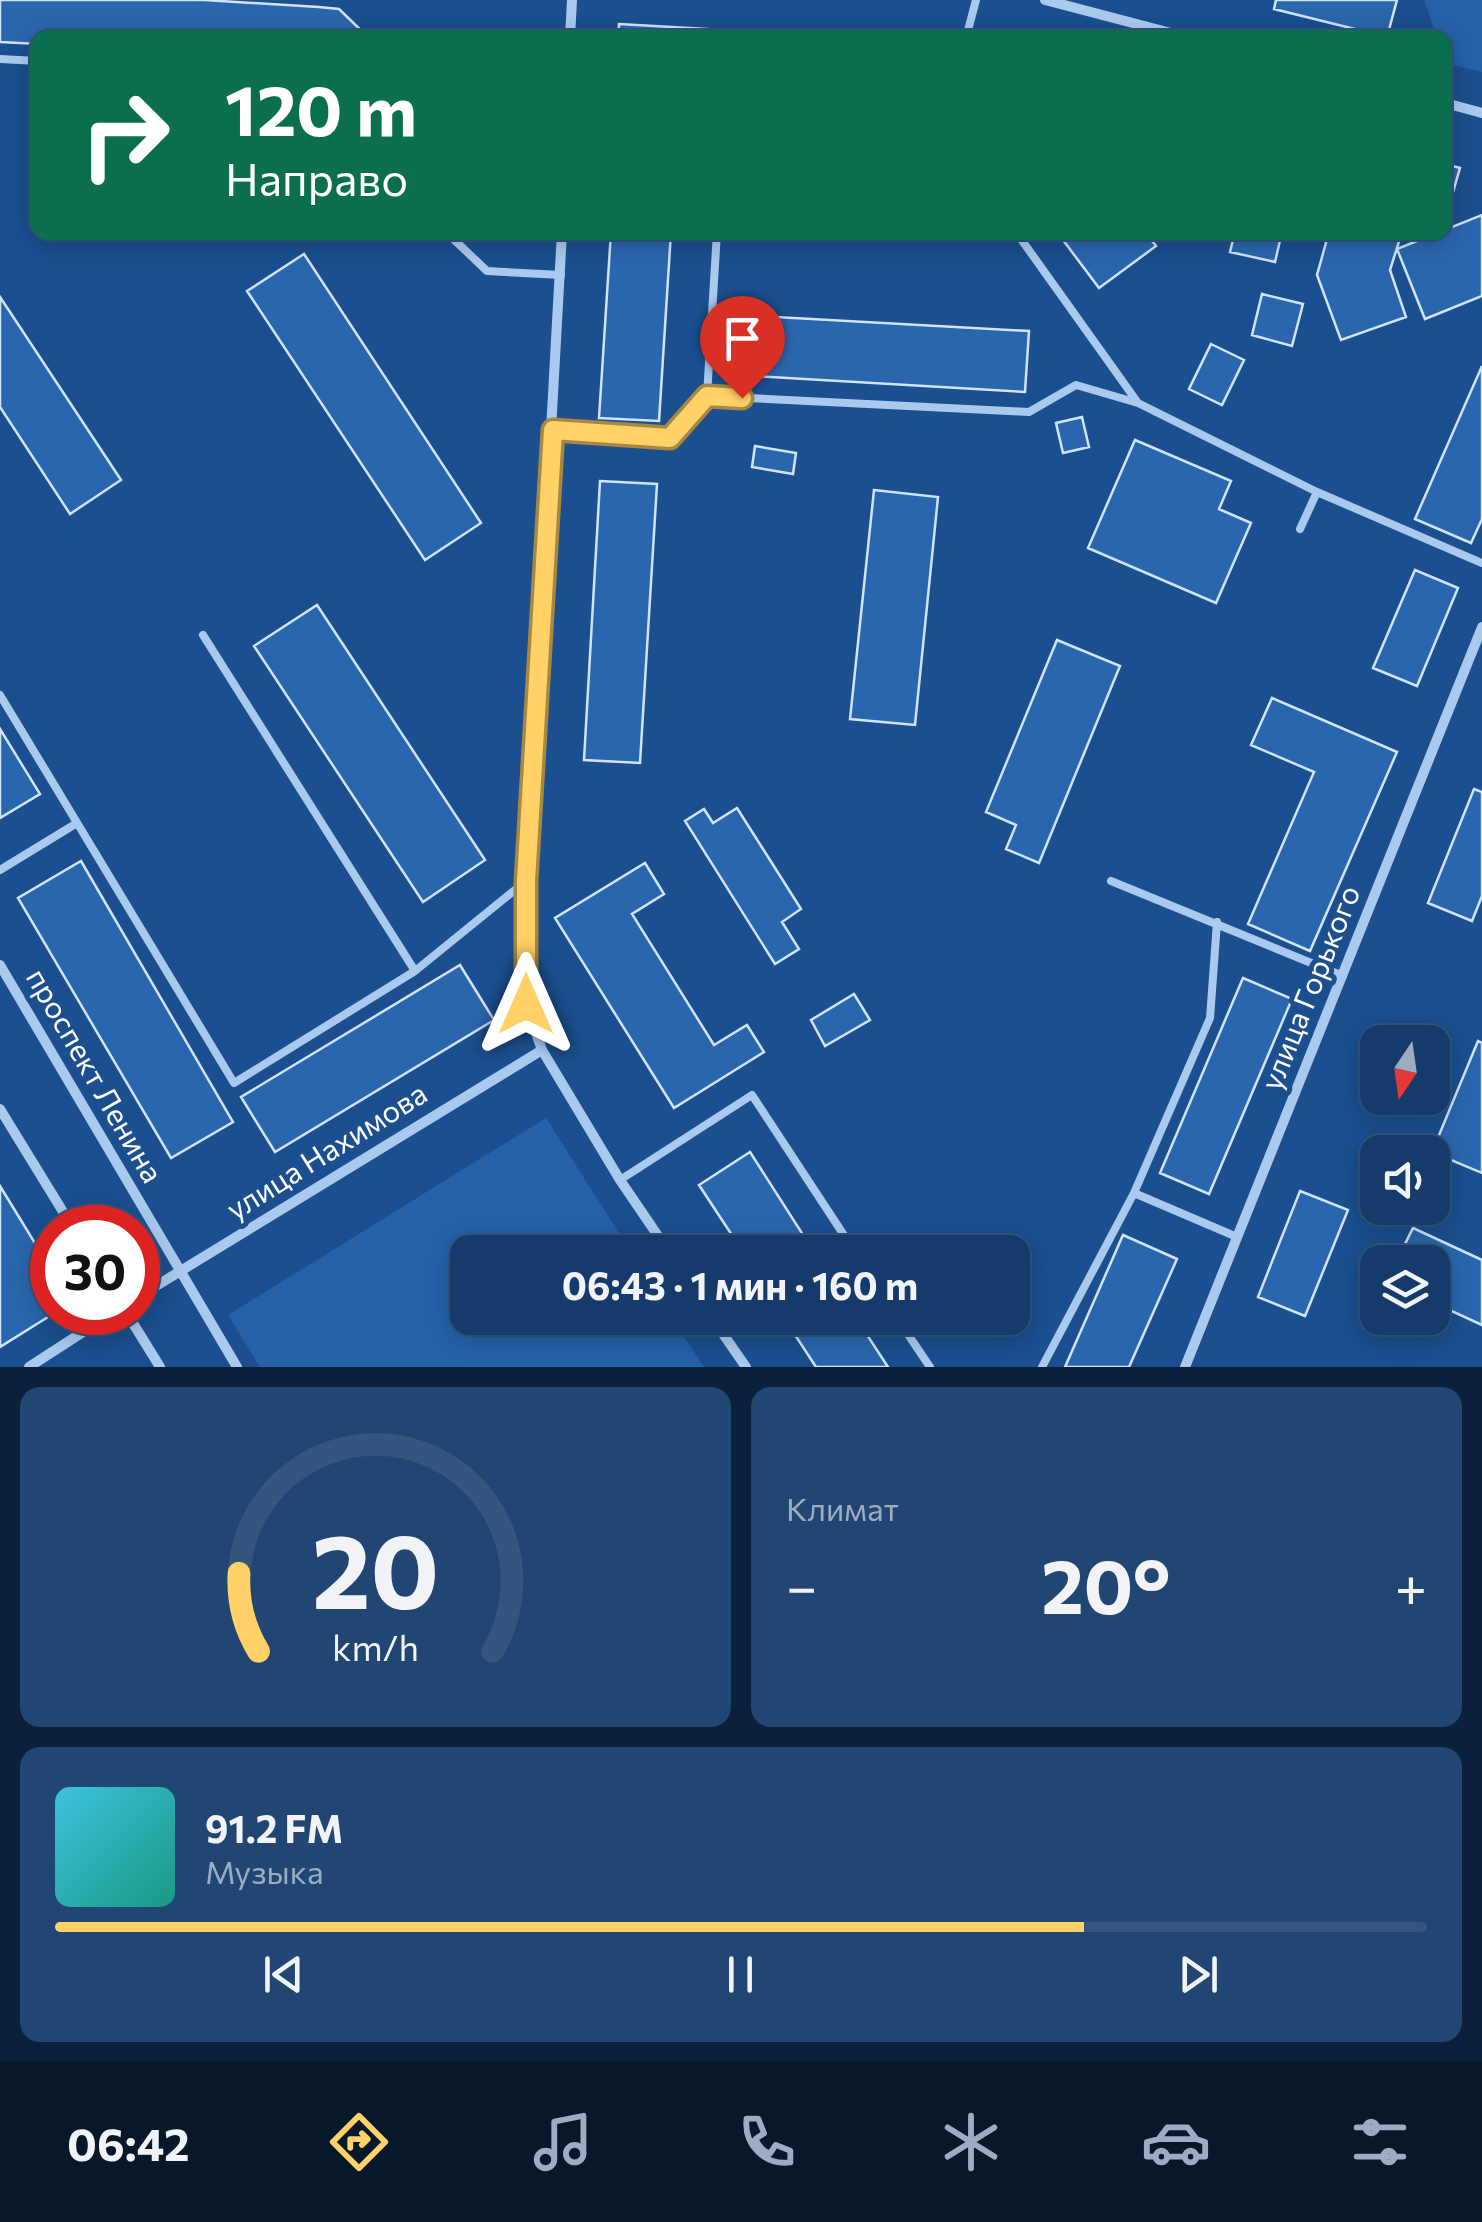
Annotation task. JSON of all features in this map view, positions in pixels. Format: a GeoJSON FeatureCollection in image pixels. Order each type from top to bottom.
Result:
{"type":"FeatureCollection","features":[{"type":"Feature","properties":{"kind":"street"},"geometry":{"type":"LineString","coordinates":[[570,30],[572,0]]}},
{"type":"Feature","properties":{"kind":"street"},"geometry":{"type":"LineString","coordinates":[[1045,0],[1159,30]]}},
{"type":"Feature","properties":{"kind":"street"},"geometry":{"type":"LineString","coordinates":[[1452,105],[1482,113]]}},
{"type":"Feature","properties":{"kind":"street"},"geometry":{"type":"LineString","coordinates":[[562,240],[526,881],[526,1004],[542,1050],[657,1235]]}},
{"type":"Feature","properties":{"kind":"street","name":"улица Горького"},"geometry":{"type":"LineString","coordinates":[[1185,1367],[1482,627]]}},
{"type":"Feature","properties":{"kind":"street","name":"проспект Ленина"},"geometry":{"type":"LineString","coordinates":[[0,964],[238,1367]]}},
{"type":"Feature","properties":{"kind":"street","name":"улица Нахимова"},"geometry":{"type":"LineString","coordinates":[[160,1284],[542,1050]]}},
{"type":"Feature","properties":{"kind":"street"},"geometry":{"type":"LineString","coordinates":[[2,1116],[58,1205]]}},
{"type":"Feature","properties":{"kind":"street"},"geometry":{"type":"LineString","coordinates":[[29,1367],[78,1335]]}},
{"type":"Feature","properties":{"kind":"street"},"geometry":{"type":"LineString","coordinates":[[140,1335],[160,1367]]}},
{"type":"Feature","properties":{"kind":"street"},"geometry":{"type":"LineString","coordinates":[[724,1335],[746,1367]]}},
{"type":"Feature","properties":{"kind":"lane"},"geometry":{"type":"LineString","coordinates":[[968,30],[976,0]]}},
{"type":"Feature","properties":{"kind":"lane"},"geometry":{"type":"LineString","coordinates":[[0,59],[30,61]]}},
{"type":"Feature","properties":{"kind":"lane"},"geometry":{"type":"LineString","coordinates":[[454,240],[487,271],[561,276]]}},
{"type":"Feature","properties":{"kind":"lane"},"geometry":{"type":"LineString","coordinates":[[553,430],[670,438],[707,396],[717,240]]}},
{"type":"Feature","properties":{"kind":"lane"},"geometry":{"type":"LineString","coordinates":[[1022,240],[1138,403]]}},
{"type":"Feature","properties":{"kind":"lane"},"geometry":{"type":"LineString","coordinates":[[707,396],[1029,412],[1076,385],[1138,403],[1317,492],[1482,563]]}},
{"type":"Feature","properties":{"kind":"lane"},"geometry":{"type":"LineString","coordinates":[[1300,529],[1317,492]]}},
{"type":"Feature","properties":{"kind":"lane"},"geometry":{"type":"LineString","coordinates":[[203,636],[415,972]]}},
{"type":"Feature","properties":{"kind":"lane"},"geometry":{"type":"LineString","coordinates":[[0,695],[234,1083],[415,972],[526,881]]}},
{"type":"Feature","properties":{"kind":"lane"},"geometry":{"type":"LineString","coordinates":[[0,870],[77,823]]}},
{"type":"Feature","properties":{"kind":"lane"},"geometry":{"type":"LineString","coordinates":[[1111,881],[1343,976]]}},
{"type":"Feature","properties":{"kind":"lane"},"geometry":{"type":"LineString","coordinates":[[1042,1367],[1134,1193],[1210,1018],[1216,922]]}},
{"type":"Feature","properties":{"kind":"lane"},"geometry":{"type":"LineString","coordinates":[[620,1180],[752,1095],[844,1235]]}},
{"type":"Feature","properties":{"kind":"lane"},"geometry":{"type":"LineString","coordinates":[[1134,1193],[1237,1236]]}},
{"type":"Feature","properties":{"kind":"lane"},"geometry":{"type":"LineString","coordinates":[[908,1335],[930,1367]]}},
{"type":"Feature","properties":{"kind":"shaded area"},"geometry":{"type":"Polygon","coordinates":[[[1424,0],[1482,0],[1482,72],[1452,65],[1452,30],[1435,30],[1424,0]]]}},
{"type":"Feature","properties":{"kind":"shaded area"},"geometry":{"type":"Polygon","coordinates":[[[546,1118],[620,1235],[450,1235],[450,1335],[683,1335],[704,1367],[260,1367],[228,1315],[546,1118]]]}},
{"type":"Feature","properties":{"kind":"building"},"geometry":{"type":"Polygon","coordinates":[[[0,0],[204,0],[339,9],[361,30],[30,30],[30,44],[0,42],[0,0]]]}},
{"type":"Feature","properties":{"kind":"building"},"geometry":{"type":"Polygon","coordinates":[[[1276,0],[1397,0],[1389,30],[1359,30],[1274,9],[1276,0]]]}},
{"type":"Feature","properties":{"kind":"building"},"geometry":{"type":"Polygon","coordinates":[[[619,24],[723,30],[619,30],[619,24]]]}},
{"type":"Feature","properties":{"kind":"building"},"geometry":{"type":"Polygon","coordinates":[[[1452,166],[1460,168],[1452,196],[1452,166]]]}},
{"type":"Feature","properties":{"kind":"building"},"geometry":{"type":"Polygon","coordinates":[[[1482,215],[1482,296],[1425,319],[1397,249],[1420,240],[1452,240],[1452,227],[1482,215]]]}},
{"type":"Feature","properties":{"kind":"building"},"geometry":{"type":"Polygon","coordinates":[[[610,240],[670,240],[659,421],[599,418],[610,240]]]}},
{"type":"Feature","properties":{"kind":"building"},"geometry":{"type":"Polygon","coordinates":[[[1063,240],[1152,240],[1156,246],[1099,288],[1063,240]]]}},
{"type":"Feature","properties":{"kind":"building"},"geometry":{"type":"Polygon","coordinates":[[[1233,240],[1280,240],[1275,262],[1230,252],[1233,240]]]}},
{"type":"Feature","properties":{"kind":"building"},"geometry":{"type":"Polygon","coordinates":[[[1327,240],[1399,240],[1390,270],[1406,317],[1341,340],[1317,275],[1327,240]]]}},
{"type":"Feature","properties":{"kind":"building"},"geometry":{"type":"Polygon","coordinates":[[[304,254],[481,523],[425,560],[247,291],[304,254]]]}},
{"type":"Feature","properties":{"kind":"building"},"geometry":{"type":"Polygon","coordinates":[[[1262,294],[1303,304],[1292,346],[1252,335],[1262,294]]]}},
{"type":"Feature","properties":{"kind":"building"},"geometry":{"type":"Polygon","coordinates":[[[0,297],[121,480],[70,514],[0,407],[0,297]]]}},
{"type":"Feature","properties":{"kind":"building"},"geometry":{"type":"Polygon","coordinates":[[[741,315],[1029,331],[1025,392],[737,375],[741,315]]]}},
{"type":"Feature","properties":{"kind":"building"},"geometry":{"type":"Polygon","coordinates":[[[1211,344],[1244,360],[1222,405],[1189,389],[1211,344]]]}},
{"type":"Feature","properties":{"kind":"building"},"geometry":{"type":"Polygon","coordinates":[[[1482,366],[1482,519],[1471,543],[1415,519],[1482,366]]]}},
{"type":"Feature","properties":{"kind":"building"},"geometry":{"type":"Polygon","coordinates":[[[1082,417],[1089,447],[1063,453],[1056,423],[1082,417]]]}},
{"type":"Feature","properties":{"kind":"building"},"geometry":{"type":"Polygon","coordinates":[[[1135,440],[1231,481],[1219,509],[1251,523],[1216,603],[1088,548],[1135,440]]]}},
{"type":"Feature","properties":{"kind":"building"},"geometry":{"type":"Polygon","coordinates":[[[755,446],[796,453],[793,474],[752,467],[755,446]]]}},
{"type":"Feature","properties":{"kind":"building"},"geometry":{"type":"Polygon","coordinates":[[[600,481],[657,484],[640,763],[584,760],[600,481]]]}},
{"type":"Feature","properties":{"kind":"building"},"geometry":{"type":"Polygon","coordinates":[[[874,490],[938,497],[915,725],[850,719],[874,490]]]}},
{"type":"Feature","properties":{"kind":"building"},"geometry":{"type":"Polygon","coordinates":[[[1415,570],[1458,588],[1417,686],[1373,668],[1415,570]]]}},
{"type":"Feature","properties":{"kind":"building"},"geometry":{"type":"Polygon","coordinates":[[[317,605],[485,860],[423,902],[254,646],[317,605]]]}},
{"type":"Feature","properties":{"kind":"building"},"geometry":{"type":"Polygon","coordinates":[[[1057,640],[1120,666],[1039,863],[1006,849],[1016,825],[986,812],[1057,640]]]}},
{"type":"Feature","properties":{"kind":"building"},"geometry":{"type":"Polygon","coordinates":[[[1272,698],[1397,752],[1310,951],[1248,924],[1314,772],[1251,745],[1272,698]]]}},
{"type":"Feature","properties":{"kind":"building"},"geometry":{"type":"Polygon","coordinates":[[[0,729],[40,794],[0,818],[0,729]]]}},
{"type":"Feature","properties":{"kind":"building"},"geometry":{"type":"Polygon","coordinates":[[[1474,789],[1482,792],[1482,896],[1472,921],[1428,903],[1474,789]]]}},
{"type":"Feature","properties":{"kind":"building"},"geometry":{"type":"Polygon","coordinates":[[[737,808],[801,909],[782,922],[799,949],[775,964],[685,821],[704,809],[713,823],[737,808]]]}},
{"type":"Feature","properties":{"kind":"building"},"geometry":{"type":"Polygon","coordinates":[[[81,861],[233,1122],[171,1158],[18,898],[81,861]]]}},
{"type":"Feature","properties":{"kind":"building"},"geometry":{"type":"Polygon","coordinates":[[[645,863],[664,894],[632,914],[714,1045],[747,1025],[764,1052],[674,1108],[555,918],[645,863]]]}},
{"type":"Feature","properties":{"kind":"building"},"geometry":{"type":"Polygon","coordinates":[[[460,965],[494,1020],[275,1152],[241,1097],[460,965]]]}},
{"type":"Feature","properties":{"kind":"building"},"geometry":{"type":"Polygon","coordinates":[[[1243,978],[1292,999],[1209,1194],[1160,1173],[1243,978]]]}},
{"type":"Feature","properties":{"kind":"building"},"geometry":{"type":"Polygon","coordinates":[[[854,994],[870,1020],[825,1046],[811,1020],[854,994]]]}},
{"type":"Feature","properties":{"kind":"building"},"geometry":{"type":"Polygon","coordinates":[[[1478,1041],[1482,1043],[1482,1173],[1450,1160],[1450,1135],[1439,1135],[1478,1041]]]}},
{"type":"Feature","properties":{"kind":"building"},"geometry":{"type":"Polygon","coordinates":[[[750,1152],[803,1235],[732,1235],[699,1185],[750,1152]]]}},
{"type":"Feature","properties":{"kind":"building"},"geometry":{"type":"Polygon","coordinates":[[[0,1186],[30,1235],[30,1328],[0,1347],[0,1186]]]}},
{"type":"Feature","properties":{"kind":"building"},"geometry":{"type":"Polygon","coordinates":[[[1300,1191],[1348,1210],[1305,1316],[1258,1297],[1300,1191]]]}},
{"type":"Feature","properties":{"kind":"building"},"geometry":{"type":"Polygon","coordinates":[[[1413,1228],[1450,1245],[1404,1245],[1413,1228]]]}},
{"type":"Feature","properties":{"kind":"building"},"geometry":{"type":"Polygon","coordinates":[[[1123,1235],[1177,1259],[1129,1367],[1065,1367],[1123,1235]]]}},
{"type":"Feature","properties":{"kind":"building"},"geometry":{"type":"Polygon","coordinates":[[[1450,1245],[1482,1260],[1482,1325],[1450,1310],[1450,1245]]]}},
{"type":"Feature","properties":{"kind":"building"},"geometry":{"type":"Polygon","coordinates":[[[795,1335],[867,1335],[888,1367],[816,1367],[795,1335]]]}},
{"type":"Feature","properties":{"kind":"route"},"geometry":{"type":"LineString","coordinates":[[526,1004],[526,881],[553,430],[670,438],[707,396],[742,398]]}}]}
